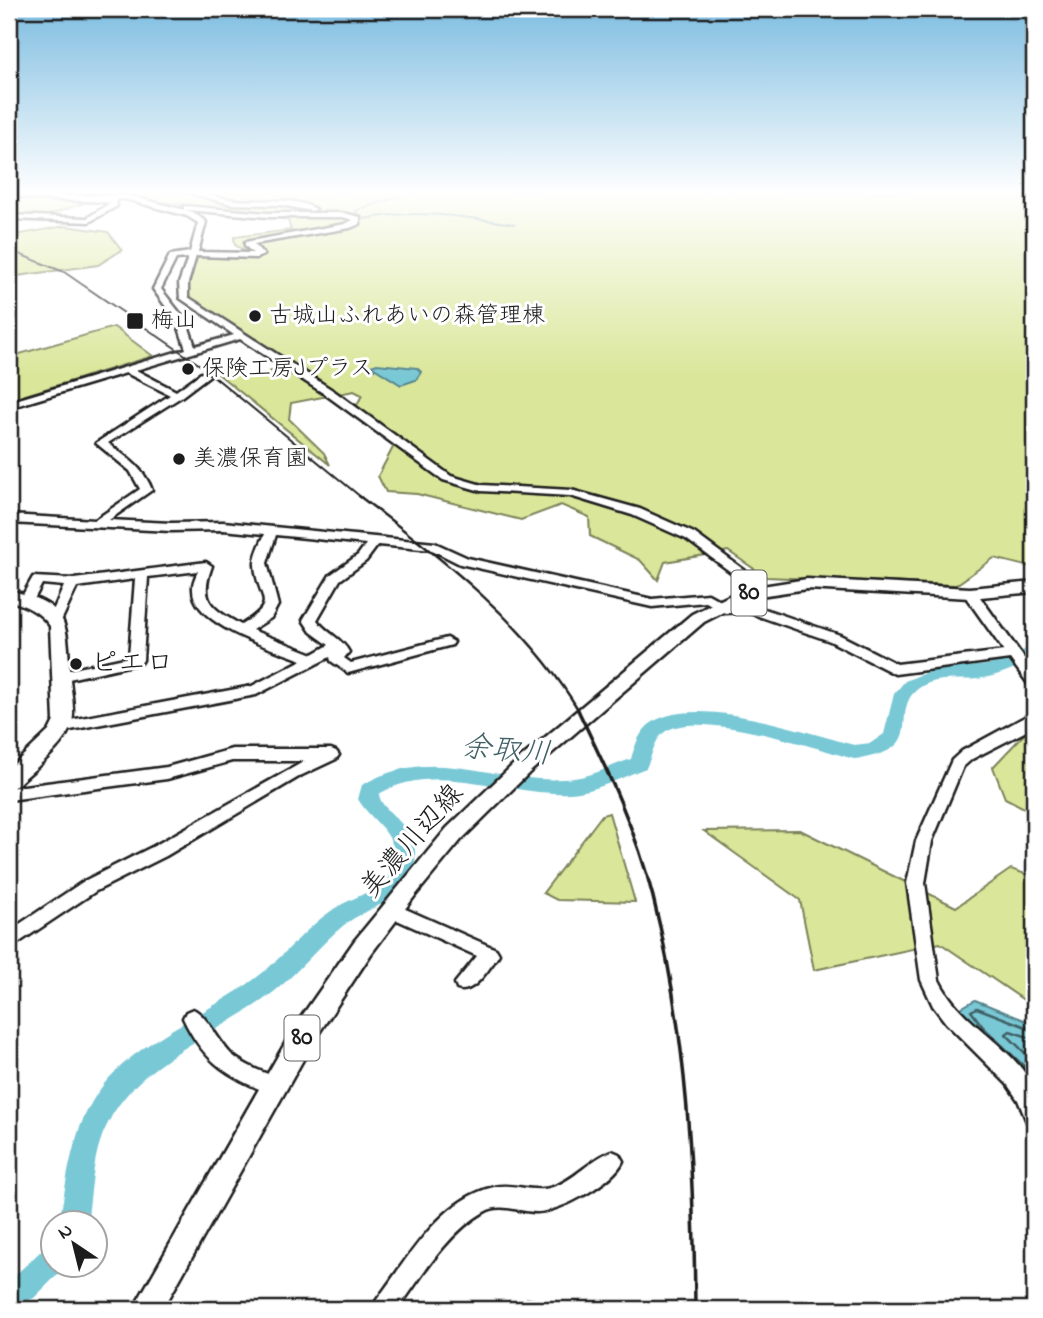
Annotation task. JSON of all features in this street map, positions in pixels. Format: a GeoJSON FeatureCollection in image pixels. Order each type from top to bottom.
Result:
{"type":"FeatureCollection","features":[{"type":"Feature","properties":{"kind":"main road","name":"美濃川辺線"},"geometry":{"type":"LineString","coordinates":[[147,1309],[304,1034],[392,910],[445,844],[495,793],[698,618],[720,605],[763,589],[807,584],[970,593],[1034,587]]}},
{"type":"Feature","properties":{"kind":"main road"},"geometry":{"type":"LineString","coordinates":[[9,781],[56,735],[63,721],[58,625],[48,612],[18,597]]}},
{"type":"Feature","properties":{"kind":"street"},"geometry":{"type":"LineString","coordinates":[[192,351],[182,322],[157,289],[173,257],[196,254],[256,256],[260,255],[258,254]]}},
{"type":"Feature","properties":{"kind":"street"},"geometry":{"type":"LineString","coordinates":[[196,254],[182,285],[184,298],[330,393],[447,478],[481,488],[571,493],[636,512],[690,536],[763,589]]}},
{"type":"Feature","properties":{"kind":"street"},"geometry":{"type":"LineString","coordinates":[[9,405],[240,336]]}},
{"type":"Feature","properties":{"kind":"street"},"geometry":{"type":"LineString","coordinates":[[203,348],[231,345],[263,351]]}},
{"type":"Feature","properties":{"kind":"street"},"geometry":{"type":"LineString","coordinates":[[130,371],[177,395]]}},
{"type":"Feature","properties":{"kind":"street"},"geometry":{"type":"LineString","coordinates":[[100,521],[146,490],[145,484],[128,463],[101,443],[205,375]]}},
{"type":"Feature","properties":{"kind":"street"},"geometry":{"type":"LineString","coordinates":[[11,521],[100,521],[272,530],[435,547],[464,561],[652,603],[708,598],[725,610],[748,608],[835,638],[895,669],[1017,658]]}},
{"type":"Feature","properties":{"kind":"street"},"geometry":{"type":"LineString","coordinates":[[242,631],[266,615],[271,605],[261,563],[272,530]]}},
{"type":"Feature","properties":{"kind":"street"},"geometry":{"type":"LineString","coordinates":[[375,541],[362,558],[335,578],[310,620],[339,646],[341,652],[336,658],[348,668],[447,642]]}},
{"type":"Feature","properties":{"kind":"street"},"geometry":{"type":"LineString","coordinates":[[18,597],[38,580],[72,583],[206,566],[199,588],[205,603],[215,615],[242,631],[315,660]]}},
{"type":"Feature","properties":{"kind":"street"},"geometry":{"type":"LineString","coordinates":[[60,676],[136,660],[142,575]]}},
{"type":"Feature","properties":{"kind":"street"},"geometry":{"type":"LineString","coordinates":[[53,618],[57,616],[72,583]]}},
{"type":"Feature","properties":{"kind":"street"},"geometry":{"type":"LineString","coordinates":[[970,593],[1034,682]]}},
{"type":"Feature","properties":{"kind":"street"},"geometry":{"type":"LineString","coordinates":[[60,726],[256,690],[339,646]]}},
{"type":"Feature","properties":{"kind":"street"},"geometry":{"type":"LineString","coordinates":[[1034,717],[967,755],[957,764],[924,841],[916,883],[930,980],[935,996],[948,1014],[1020,1079],[1030,1096],[1034,1115]]}},
{"type":"Feature","properties":{"kind":"street"},"geometry":{"type":"LineString","coordinates":[[9,794],[167,773],[232,755],[331,755],[296,771],[160,851],[90,886],[9,940]]}},
{"type":"Feature","properties":{"kind":"street"},"geometry":{"type":"LineString","coordinates":[[392,910],[490,954],[464,983]]}},
{"type":"Feature","properties":{"kind":"street"},"geometry":{"type":"LineString","coordinates":[[198,1026],[220,1058],[239,1073],[275,1086]]}},
{"type":"Feature","properties":{"kind":"street"},"geometry":{"type":"LineString","coordinates":[[384,1309],[446,1230],[473,1206],[495,1197],[540,1201],[562,1194],[612,1161]]}},
{"type":"Feature","properties":{"kind":"green space"},"geometry":{"type":"Polygon","coordinates":[[[9,254],[116,254],[98,265],[9,277],[9,254]]]}},
{"type":"Feature","properties":{"kind":"green space"},"geometry":{"type":"Polygon","coordinates":[[[197,254],[1034,254],[1034,568],[994,558],[956,585],[766,577],[728,551],[665,562],[658,580],[640,560],[590,536],[589,517],[561,505],[521,520],[417,494],[386,492],[378,476],[398,438],[356,407],[362,395],[354,391],[291,403],[289,419],[324,453],[330,465],[212,369],[227,365],[238,368],[234,374],[263,376],[287,361],[189,297],[185,289],[197,254]]]}},
{"type":"Feature","properties":{"kind":"green space"},"geometry":{"type":"Polygon","coordinates":[[[114,327],[153,356],[9,400],[9,357],[114,327]]]}},
{"type":"Feature","properties":{"kind":"green space"},"geometry":{"type":"Polygon","coordinates":[[[1034,727],[1034,813],[1005,798],[993,767],[1034,727]]]}},
{"type":"Feature","properties":{"kind":"green space"},"geometry":{"type":"Polygon","coordinates":[[[609,813],[635,902],[557,900],[543,893],[602,815],[609,813]]]}},
{"type":"Feature","properties":{"kind":"green space"},"geometry":{"type":"Polygon","coordinates":[[[800,830],[956,907],[1011,869],[1034,877],[1034,1007],[940,943],[814,970],[800,900],[704,831],[800,830]]]}},
{"type":"Feature","properties":{"kind":"water"},"geometry":{"type":"Polygon","coordinates":[[[377,364],[417,368],[421,372],[416,380],[401,385],[371,366],[377,364]]]}},
{"type":"Feature","properties":{"kind":"water"},"geometry":{"type":"Polygon","coordinates":[[[975,1000],[1034,1024],[1034,1090],[1025,1075],[959,1009],[975,1000]]]}},
{"type":"Feature","properties":{"kind":"building"},"geometry":{"type":"Polygon","coordinates":[[[527,1298],[576,1309],[525,1309],[527,1298]]]}},
{"type":"Feature","properties":{"kind":"waterway","name":"余取川"},"geometry":{"type":"LineString","coordinates":[[75,1210],[93,1126],[114,1092],[132,1073],[174,1041],[265,985],[340,916],[380,895],[397,881],[405,860],[402,839],[368,799],[369,790],[389,778],[413,773],[440,772],[550,786],[573,786],[639,763],[646,741],[658,728],[674,720],[694,718],[736,722],[854,752],[874,750],[886,744],[893,736],[903,694],[919,680],[935,675],[993,670],[1034,652]]}},
{"type":"Feature","properties":{"kind":"waterway","name":"余取川"},"geometry":{"type":"LineString","coordinates":[[9,1296],[24,1288],[38,1274]]}},
{"type":"Feature","properties":{"kind":"railway"},"geometry":{"type":"LineString","coordinates":[[18,254],[64,272],[200,365],[362,498]]}},
{"type":"Feature","properties":{"kind":"railway"},"geometry":{"type":"LineString","coordinates":[[359,496],[421,543],[508,620],[558,679],[579,711]]}},
{"type":"Feature","properties":{"kind":"railway"},"geometry":{"type":"LineString","coordinates":[[578,710],[639,849],[665,948],[686,1101],[693,1205],[695,1309]]}},
{"type":"Feature","properties":{"kind":"place","name":"古城山ふれあいの森管理棟"},"geometry":{"type":"Point","coordinates":[255,316]}},
{"type":"Feature","properties":{"kind":"place","name":"梅山"},"geometry":{"type":"Point","coordinates":[135,321]}},
{"type":"Feature","properties":{"kind":"place","name":"保険工房Jプラス"},"geometry":{"type":"Point","coordinates":[188,369]}},
{"type":"Feature","properties":{"kind":"place","name":"美濃保育園"},"geometry":{"type":"Point","coordinates":[179,459]}},
{"type":"Feature","properties":{"kind":"place","name":"ピエロ"},"geometry":{"type":"Point","coordinates":[76,664]}}]}
